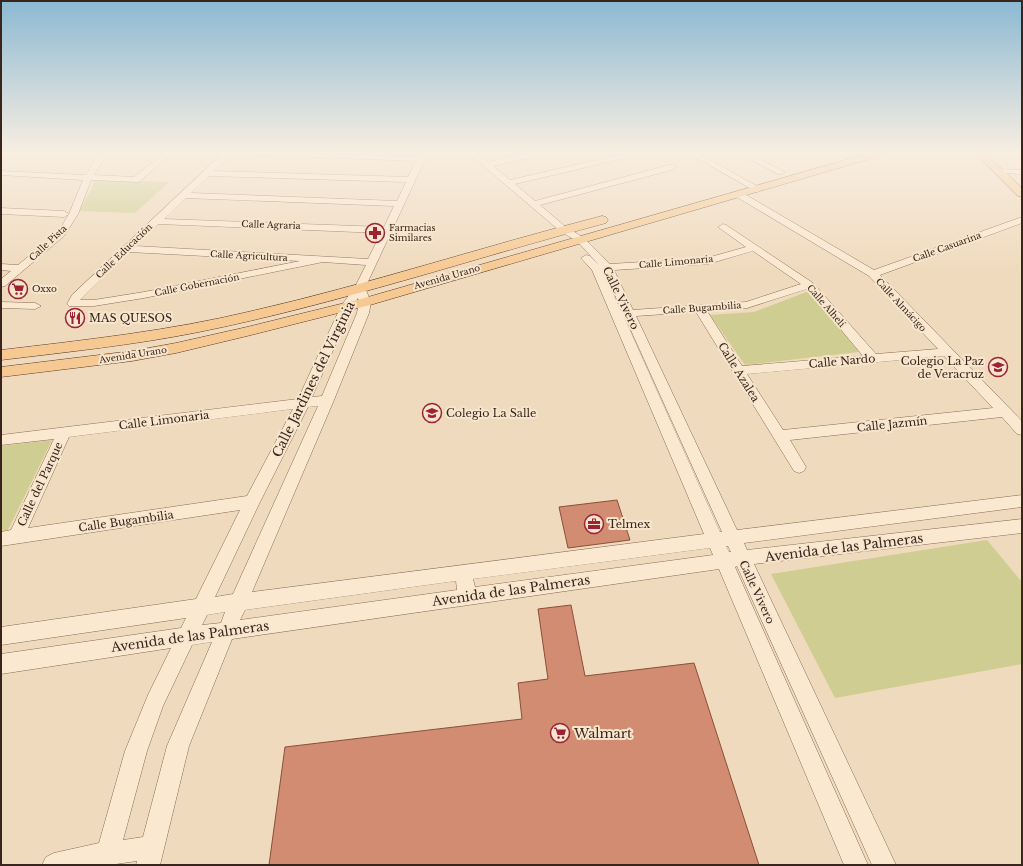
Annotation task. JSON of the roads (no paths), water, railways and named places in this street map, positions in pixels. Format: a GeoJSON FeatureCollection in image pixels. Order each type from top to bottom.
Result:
{"type":"FeatureCollection","features":[{"type":"Feature","properties":{"kind":"main road","name":"Avenida Urano"},"geometry":{"type":"LineString","coordinates":[[1,355],[173,333],[296,305],[362,294],[470,271],[571,236],[619,215],[710,191]]}},
{"type":"Feature","properties":{"kind":"main road","name":"Avenida Urano"},"geometry":{"type":"LineString","coordinates":[[362,294],[459,259],[571,236],[748,191]]}},
{"type":"Feature","properties":{"kind":"main road"},"geometry":{"type":"LineString","coordinates":[[459,259],[470,271]]}},
{"type":"Feature","properties":{"kind":"main road","name":"Avenida Urano"},"geometry":{"type":"LineString","coordinates":[[1,372],[129,357],[175,348],[347,306]]}},
{"type":"Feature","properties":{"kind":"street","name":"Calle Pista"},"geometry":{"type":"LineString","coordinates":[[4,270],[51,233],[61,221],[76,191]]}},
{"type":"Feature","properties":{"kind":"street","name":"Calle Pista"},"geometry":{"type":"LineString","coordinates":[[1,284],[61,234],[73,218],[79,191]]}},
{"type":"Feature","properties":{"kind":"street","name":"Calle Educación"},"geometry":{"type":"LineString","coordinates":[[72,304],[76,297],[188,191]]}},
{"type":"Feature","properties":{"kind":"street"},"geometry":{"type":"LineString","coordinates":[[362,294],[372,262],[405,191]]}},
{"type":"Feature","properties":{"kind":"street","name":"Calle Vivero"},"geometry":{"type":"LineString","coordinates":[[519,191],[571,236],[603,268],[623,313],[652,364],[671,404],[723,539],[856,865]]}},
{"type":"Feature","properties":{"kind":"street"},"geometry":{"type":"LineString","coordinates":[[534,204],[581,191]]}},
{"type":"Feature","properties":{"kind":"street","name":"Calle Almácigo"},"geometry":{"type":"LineString","coordinates":[[738,194],[873,274],[1022,430]]}},
{"type":"Feature","properties":{"kind":"street"},"geometry":{"type":"LineString","coordinates":[[184,195],[399,204]]}},
{"type":"Feature","properties":{"kind":"street"},"geometry":{"type":"LineString","coordinates":[[1,211],[64,214]]}},
{"type":"Feature","properties":{"kind":"street","name":"Calle Agraria"},"geometry":{"type":"LineString","coordinates":[[156,220],[387,230]]}},
{"type":"Feature","properties":{"kind":"street","name":"Calle Casuarina"},"geometry":{"type":"LineString","coordinates":[[873,274],[1022,220]]}},
{"type":"Feature","properties":{"kind":"street","name":"Calle Alhelí"},"geometry":{"type":"LineString","coordinates":[[723,227],[809,285],[872,358]]}},
{"type":"Feature","properties":{"kind":"street","name":"Calle Limonaria"},"geometry":{"type":"LineString","coordinates":[[603,268],[708,261],[754,248]]}},
{"type":"Feature","properties":{"kind":"street","name":"Calle Agricultura"},"geometry":{"type":"LineString","coordinates":[[127,250],[372,262]]}},
{"type":"Feature","properties":{"kind":"street","name":"Calle Gobernación"},"geometry":{"type":"LineString","coordinates":[[72,304],[94,303],[144,295],[321,260]]}},
{"type":"Feature","properties":{"kind":"street"},"geometry":{"type":"LineString","coordinates":[[4,270],[20,268]]}},
{"type":"Feature","properties":{"kind":"street","name":"Calle Bugambilia"},"geometry":{"type":"LineString","coordinates":[[623,313],[747,305],[809,285]]}},
{"type":"Feature","properties":{"kind":"street","name":"Calle Jardines del Virginia"},"geometry":{"type":"LineString","coordinates":[[106,859],[136,751],[155,702],[252,502],[303,403],[347,306],[362,294]]}},
{"type":"Feature","properties":{"kind":"street","name":"Calle Jardines del Virginia"},"geometry":{"type":"LineString","coordinates":[[150,857],[178,746],[225,631],[327,400],[363,313],[362,294]]}},
{"type":"Feature","properties":{"kind":"street"},"geometry":{"type":"LineString","coordinates":[[1,305],[35,306]]}},
{"type":"Feature","properties":{"kind":"street","name":"Calle Azalea"},"geometry":{"type":"LineString","coordinates":[[699,308],[799,467]]}},
{"type":"Feature","properties":{"kind":"street","name":"Calle Vivero"},"geometry":{"type":"LineString","coordinates":[[623,313],[638,365],[656,405],[723,539]]}},
{"type":"Feature","properties":{"kind":"street","name":"Calle Nardo"},"geometry":{"type":"LineString","coordinates":[[738,371],[946,352]]}},
{"type":"Feature","properties":{"kind":"street"},"geometry":{"type":"LineString","coordinates":[[638,365],[652,364]]}},
{"type":"Feature","properties":{"kind":"street","name":"Calle Limonaria"},"geometry":{"type":"LineString","coordinates":[[1,440],[327,400]]}},
{"type":"Feature","properties":{"kind":"street"},"geometry":{"type":"LineString","coordinates":[[656,405],[671,404]]}},
{"type":"Feature","properties":{"kind":"street","name":"Calle Jazmín"},"geometry":{"type":"LineString","coordinates":[[779,436],[1004,412]]}},
{"type":"Feature","properties":{"kind":"street","name":"Calle del Parque"},"geometry":{"type":"LineString","coordinates":[[9,538],[64,432]]}},
{"type":"Feature","properties":{"kind":"street","name":"Avenida de las Palmeras"},"geometry":{"type":"LineString","coordinates":[[1,636],[201,607],[464,572],[1022,501]]}},
{"type":"Feature","properties":{"kind":"street","name":"Calle Bugambilia"},"geometry":{"type":"LineString","coordinates":[[9,538],[252,502]]}},
{"type":"Feature","properties":{"kind":"street","name":"Avenida de las Palmeras"},"geometry":{"type":"LineString","coordinates":[[1,664],[187,636],[732,560],[1022,526]]}},
{"type":"Feature","properties":{"kind":"street","name":"Calle Vivero"},"geometry":{"type":"LineString","coordinates":[[732,560],[884,865]]}},
{"type":"Feature","properties":{"kind":"street"},"geometry":{"type":"LineString","coordinates":[[464,572],[467,597]]}},
{"type":"Feature","properties":{"kind":"street"},"geometry":{"type":"LineString","coordinates":[[54,865],[106,859],[150,857]]}},
{"type":"Feature","properties":{"kind":"place","name":"Farmacias Similares"},"geometry":{"type":"Point","coordinates":[375,233]}},
{"type":"Feature","properties":{"kind":"place","name":"Oxxo"},"geometry":{"type":"Point","coordinates":[18,289]}},
{"type":"Feature","properties":{"kind":"place","name":"MAS QUESOS"},"geometry":{"type":"Point","coordinates":[75,318]}},
{"type":"Feature","properties":{"kind":"place","name":"Colegio La Paz de Veracruz"},"geometry":{"type":"Point","coordinates":[998,367]}},
{"type":"Feature","properties":{"kind":"place","name":"Colegio La Salle"},"geometry":{"type":"Point","coordinates":[432,413]}},
{"type":"Feature","properties":{"kind":"place","name":"Telmex"},"geometry":{"type":"Point","coordinates":[594,524]}},
{"type":"Feature","properties":{"kind":"place","name":"Walmart"},"geometry":{"type":"Point","coordinates":[560,733]}}]}
